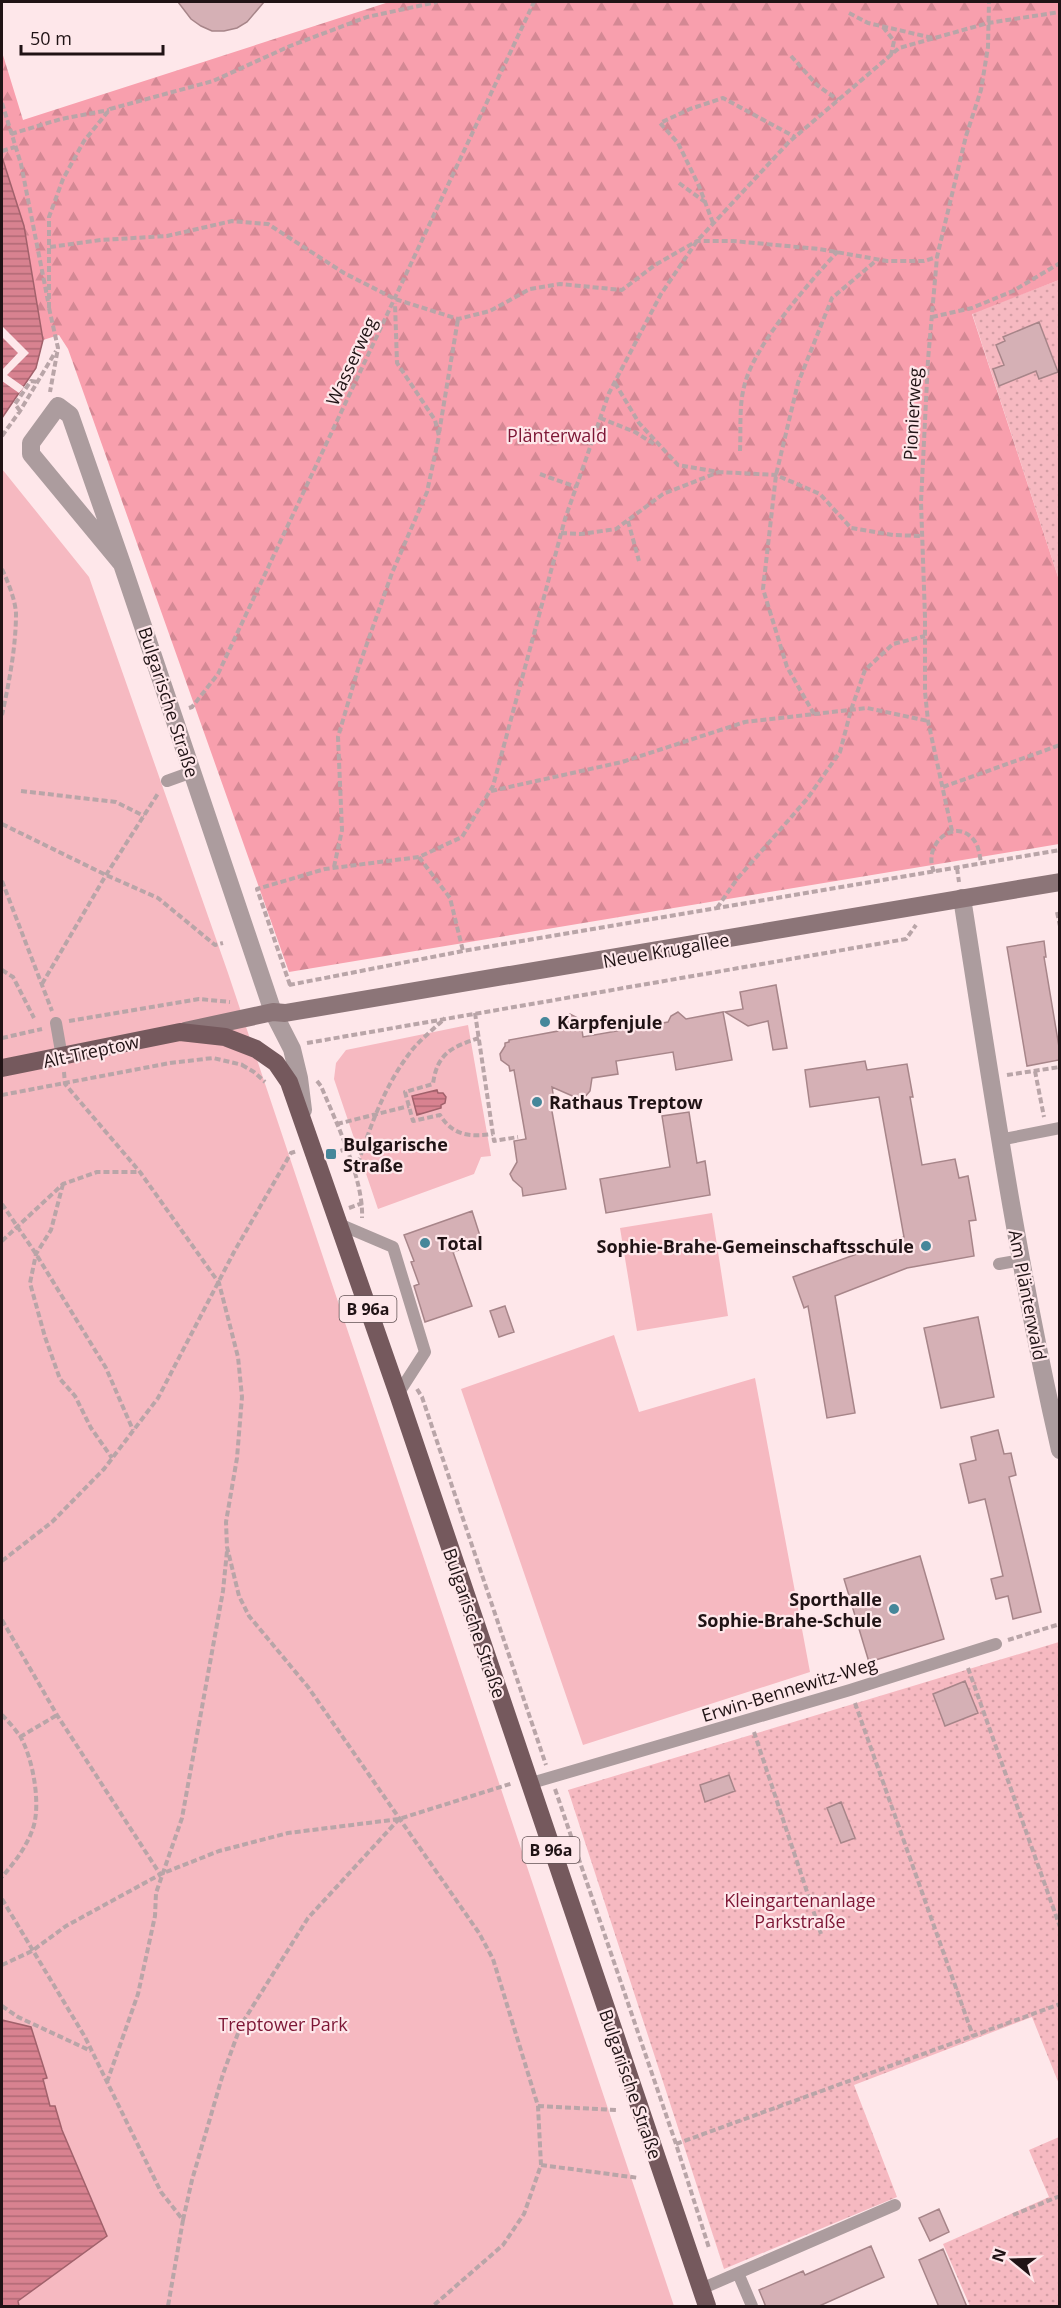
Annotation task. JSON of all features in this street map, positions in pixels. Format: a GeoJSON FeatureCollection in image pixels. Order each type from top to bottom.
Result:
{"type":"FeatureCollection","features":[{"type":"Feature","properties":{"kind":"main road","name":"Alt-Treptow"},"geometry":{"type":"LineString","coordinates":[[2,1068],[180,1032],[225,1037],[248,1046],[276,1063],[289,1082],[304,1118]]}},
{"type":"Feature","properties":{"kind":"main road","name":"Bulgarische Straße"},"geometry":{"type":"LineString","coordinates":[[304,1118],[707,2307]]}},
{"type":"Feature","properties":{"kind":"street","name":"Bulgarische Straße"},"geometry":{"type":"LineString","coordinates":[[122,564],[30,454],[31,443],[58,406],[70,415],[122,564],[273,1012],[291,1049],[299,1078],[304,1118]]}},
{"type":"Feature","properties":{"kind":"street","name":"Neue Krugallee"},"geometry":{"type":"LineString","coordinates":[[273,1012],[285,1013],[448,987],[961,893],[1059,882]]}},
{"type":"Feature","properties":{"kind":"street","name":"Am Plänterwald"},"geometry":{"type":"LineString","coordinates":[[961,893],[999,1140],[1059,1450]]}},
{"type":"Feature","properties":{"kind":"street","name":"Alt-Treptow"},"geometry":{"type":"LineString","coordinates":[[180,1032],[273,1012]]}},
{"type":"Feature","properties":{"kind":"lane"},"geometry":{"type":"LineString","coordinates":[[166,781],[192,772]]}},
{"type":"Feature","properties":{"kind":"lane"},"geometry":{"type":"LineString","coordinates":[[56,1023],[62,1057]]}},
{"type":"Feature","properties":{"kind":"lane"},"geometry":{"type":"LineString","coordinates":[[999,1140],[1053,1130]]}},
{"type":"Feature","properties":{"kind":"lane"},"geometry":{"type":"LineString","coordinates":[[339,1224],[393,1247],[425,1352],[398,1394]]}},
{"type":"Feature","properties":{"kind":"lane"},"geometry":{"type":"LineString","coordinates":[[999,1264],[1021,1260]]}},
{"type":"Feature","properties":{"kind":"lane","name":"Erwin-Bennewitz-Weg"},"geometry":{"type":"LineString","coordinates":[[528,1784],[850,1690],[996,1644]]}},
{"type":"Feature","properties":{"kind":"lane"},"geometry":{"type":"LineString","coordinates":[[701,2289],[895,2205]]}},
{"type":"Feature","properties":{"kind":"lane"},"geometry":{"type":"LineString","coordinates":[[738,2273],[752,2307]]}},
{"type":"Feature","properties":{"kind":"path"},"geometry":{"type":"LineString","coordinates":[[11,134],[61,119],[110,110],[213,81],[290,46],[367,17],[437,2]]}},
{"type":"Feature","properties":{"kind":"path","name":"Wasserweg"},"geometry":{"type":"LineString","coordinates":[[172,714],[192,707],[218,674],[534,2]]}},
{"type":"Feature","properties":{"kind":"path","name":"Pionierweg"},"geometry":{"type":"LineString","coordinates":[[952,831],[928,721],[925,692],[921,502],[932,317],[938,257],[966,136],[981,90],[988,47],[989,2]]}},
{"type":"Feature","properties":{"kind":"path"},"geometry":{"type":"LineString","coordinates":[[290,985],[257,888],[334,867],[419,856],[462,837],[491,791],[561,533],[600,418],[615,382],[661,294],[697,241],[795,137],[900,48],[988,23],[1059,12]]}},
{"type":"Feature","properties":{"kind":"path"},"geometry":{"type":"LineString","coordinates":[[849,13],[868,23],[934,38]]}},
{"type":"Feature","properties":{"kind":"path"},"geometry":{"type":"LineString","coordinates":[[882,26],[894,41],[891,56]]}},
{"type":"Feature","properties":{"kind":"path"},"geometry":{"type":"LineString","coordinates":[[791,56],[817,85],[838,100]]}},
{"type":"Feature","properties":{"kind":"path"},"geometry":{"type":"LineString","coordinates":[[713,223],[678,143],[660,123],[690,109],[723,98],[795,137]]}},
{"type":"Feature","properties":{"kind":"path"},"geometry":{"type":"LineString","coordinates":[[2,103],[21,164],[58,348],[50,392],[58,406]]}},
{"type":"Feature","properties":{"kind":"path"},"geometry":{"type":"LineString","coordinates":[[49,308],[50,217],[63,179],[84,141],[110,110]]}},
{"type":"Feature","properties":{"kind":"path"},"geometry":{"type":"LineString","coordinates":[[2,151],[15,147]]}},
{"type":"Feature","properties":{"kind":"path"},"geometry":{"type":"LineString","coordinates":[[679,183],[705,202]]}},
{"type":"Feature","properties":{"kind":"path"},"geometry":{"type":"LineString","coordinates":[[50,247],[101,240],[166,236],[232,221],[268,224],[344,273],[396,299],[458,319],[490,311],[530,289],[560,284],[622,290],[655,266],[697,241],[838,251],[887,261],[924,261],[938,257]]}},
{"type":"Feature","properties":{"kind":"path"},"geometry":{"type":"LineString","coordinates":[[740,451],[744,386],[761,347],[811,281],[838,251]]}},
{"type":"Feature","properties":{"kind":"path"},"geometry":{"type":"LineString","coordinates":[[814,714],[787,667],[763,589],[776,475],[798,383],[832,298],[878,259]]}},
{"type":"Feature","properties":{"kind":"path"},"geometry":{"type":"LineString","coordinates":[[932,317],[972,308],[1013,291],[1059,262]]}},
{"type":"Feature","properties":{"kind":"path"},"geometry":{"type":"LineString","coordinates":[[396,299],[397,363],[435,420],[439,436]]}},
{"type":"Feature","properties":{"kind":"path"},"geometry":{"type":"LineString","coordinates":[[334,867],[342,830],[338,737],[358,669],[392,573],[427,492],[439,436],[458,319]]}},
{"type":"Feature","properties":{"kind":"path"},"geometry":{"type":"LineString","coordinates":[[2,436],[58,348]]}},
{"type":"Feature","properties":{"kind":"path"},"geometry":{"type":"LineString","coordinates":[[20,411],[15,404],[22,391],[31,381],[38,382]]}},
{"type":"Feature","properties":{"kind":"path"},"geometry":{"type":"LineString","coordinates":[[615,382],[639,423],[659,448]]}},
{"type":"Feature","properties":{"kind":"path"},"geometry":{"type":"LineString","coordinates":[[600,418],[635,432],[659,448],[678,465],[719,472],[776,475],[820,494],[851,528],[893,535],[922,536]]}},
{"type":"Feature","properties":{"kind":"path"},"geometry":{"type":"LineString","coordinates":[[561,533],[581,534],[616,529],[663,494],[719,472]]}},
{"type":"Feature","properties":{"kind":"path"},"geometry":{"type":"LineString","coordinates":[[540,474],[576,488]]}},
{"type":"Feature","properties":{"kind":"path"},"geometry":{"type":"LineString","coordinates":[[628,521],[639,561]]}},
{"type":"Feature","properties":{"kind":"path"},"geometry":{"type":"LineString","coordinates":[[2,569],[16,612],[12,656],[2,715]]}},
{"type":"Feature","properties":{"kind":"path"},"geometry":{"type":"LineString","coordinates":[[716,908],[737,879],[807,799],[840,752],[865,670],[892,644],[925,636]]}},
{"type":"Feature","properties":{"kind":"path"},"geometry":{"type":"LineString","coordinates":[[491,791],[622,762],[745,722],[867,708],[928,721]]}},
{"type":"Feature","properties":{"kind":"path"},"geometry":{"type":"LineString","coordinates":[[943,787],[1059,745]]}},
{"type":"Feature","properties":{"kind":"path"},"geometry":{"type":"LineString","coordinates":[[42,984],[106,875],[166,781]]}},
{"type":"Feature","properties":{"kind":"path"},"geometry":{"type":"LineString","coordinates":[[21,791],[116,802],[144,816]]}},
{"type":"Feature","properties":{"kind":"path"},"geometry":{"type":"LineString","coordinates":[[2,824],[158,898],[215,945],[223,943]]}},
{"type":"Feature","properties":{"kind":"path"},"geometry":{"type":"LineString","coordinates":[[934,872],[931,866],[931,855],[935,844],[941,836],[952,831],[963,832],[971,837],[977,846],[981,863]]}},
{"type":"Feature","properties":{"kind":"path"},"geometry":{"type":"LineString","coordinates":[[283,988],[463,951],[1059,850]]}},
{"type":"Feature","properties":{"kind":"path"},"geometry":{"type":"LineString","coordinates":[[419,856],[450,898],[463,951]]}},
{"type":"Feature","properties":{"kind":"path"},"geometry":{"type":"LineString","coordinates":[[957,868],[961,893]]}},
{"type":"Feature","properties":{"kind":"path"},"geometry":{"type":"LineString","coordinates":[[2,880],[56,1023],[199,999],[231,1002]]}},
{"type":"Feature","properties":{"kind":"path"},"geometry":{"type":"LineString","coordinates":[[1057,912],[1059,926]]}},
{"type":"Feature","properties":{"kind":"path"},"geometry":{"type":"LineString","coordinates":[[299,1045],[906,939]]}},
{"type":"Feature","properties":{"kind":"path"},"geometry":{"type":"LineString","coordinates":[[2,970],[13,977],[34,1018]]}},
{"type":"Feature","properties":{"kind":"path"},"geometry":{"type":"LineString","coordinates":[[476,1013],[494,1141],[518,1137]]}},
{"type":"Feature","properties":{"kind":"path"},"geometry":{"type":"LineString","coordinates":[[354,1174],[375,1114],[394,1077],[410,1053],[446,1018]]}},
{"type":"Feature","properties":{"kind":"path"},"geometry":{"type":"LineString","coordinates":[[2,1038],[35,1032]]}},
{"type":"Feature","properties":{"kind":"path"},"geometry":{"type":"LineString","coordinates":[[479,1038],[459,1044],[449,1050],[440,1059],[433,1084],[405,1092],[412,1120],[440,1115],[445,1123],[460,1133],[469,1136],[493,1134]]}},
{"type":"Feature","properties":{"kind":"path"},"geometry":{"type":"LineString","coordinates":[[62,1057],[65,1084],[140,1172],[219,1283],[238,1357],[242,1397],[237,1458],[226,1522],[227,1547],[223,1591],[182,1818],[156,1893],[155,1916],[138,1994],[106,2082]]}},
{"type":"Feature","properties":{"kind":"path"},"geometry":{"type":"LineString","coordinates":[[2,1095],[170,1063],[213,1058],[241,1065],[254,1072],[268,1085]]}},
{"type":"Feature","properties":{"kind":"path"},"geometry":{"type":"LineString","coordinates":[[990,1078],[1059,1067]]}},
{"type":"Feature","properties":{"kind":"path"},"geometry":{"type":"LineString","coordinates":[[1035,1071],[1053,1130]]}},
{"type":"Feature","properties":{"kind":"path"},"geometry":{"type":"LineString","coordinates":[[314,1077],[321,1086],[337,1124],[363,1203],[361,1233]]}},
{"type":"Feature","properties":{"kind":"path"},"geometry":{"type":"LineString","coordinates":[[337,1124],[409,1106]]}},
{"type":"Feature","properties":{"kind":"path"},"geometry":{"type":"LineString","coordinates":[[2,1561],[52,1522],[112,1458],[158,1398],[291,1153],[313,1146]]}},
{"type":"Feature","properties":{"kind":"path"},"geometry":{"type":"LineString","coordinates":[[332,1154],[346,1149]]}},
{"type":"Feature","properties":{"kind":"path"},"geometry":{"type":"LineString","coordinates":[[2,1241],[63,1184],[97,1172],[140,1172]]}},
{"type":"Feature","properties":{"kind":"path"},"geometry":{"type":"LineString","coordinates":[[63,1184],[51,1230],[36,1254],[30,1283],[60,1379],[75,1396],[91,1428],[112,1458]]}},
{"type":"Feature","properties":{"kind":"path"},"geometry":{"type":"LineString","coordinates":[[2,1203],[106,1368],[133,1430]]}},
{"type":"Feature","properties":{"kind":"path"},"geometry":{"type":"LineString","coordinates":[[227,1547],[239,1596],[249,1616],[308,1687],[479,1933],[493,1959],[538,2106],[541,2165],[524,2214],[503,2245],[433,2307]]}},
{"type":"Feature","properties":{"kind":"path"},"geometry":{"type":"LineString","coordinates":[[2,1620],[57,1715],[161,1874]]}},
{"type":"Feature","properties":{"kind":"path"},"geometry":{"type":"LineString","coordinates":[[996,1644],[1059,1624]]}},
{"type":"Feature","properties":{"kind":"path"},"geometry":{"type":"LineString","coordinates":[[964,1654],[1059,1927]]}},
{"type":"Feature","properties":{"kind":"path"},"geometry":{"type":"LineString","coordinates":[[850,1690],[973,2036]]}},
{"type":"Feature","properties":{"kind":"path"},"geometry":{"type":"LineString","coordinates":[[2,1715],[20,1737],[32,1769],[36,1798],[33,1829],[20,1855],[2,1877]]}},
{"type":"Feature","properties":{"kind":"path"},"geometry":{"type":"LineString","coordinates":[[20,1737],[57,1715]]}},
{"type":"Feature","properties":{"kind":"path"},"geometry":{"type":"LineString","coordinates":[[750,1719],[820,1934]]}},
{"type":"Feature","properties":{"kind":"path"},"geometry":{"type":"LineString","coordinates":[[2,1965],[32,1951],[66,1926],[161,1874],[219,1851],[288,1833],[399,1819],[512,1783],[528,1784]]}},
{"type":"Feature","properties":{"kind":"path"},"geometry":{"type":"LineString","coordinates":[[168,2307],[192,2180],[223,2074],[242,2025],[308,1918],[399,1819]]}},
{"type":"Feature","properties":{"kind":"path"},"geometry":{"type":"LineString","coordinates":[[2,1899],[92,2052],[161,2192],[183,2220]]}},
{"type":"Feature","properties":{"kind":"path"},"geometry":{"type":"LineString","coordinates":[[676,2144],[1059,2004]]}},
{"type":"Feature","properties":{"kind":"path"},"geometry":{"type":"LineString","coordinates":[[2,2006],[18,2017],[92,2052]]}},
{"type":"Feature","properties":{"kind":"path"},"geometry":{"type":"LineString","coordinates":[[538,2106],[616,2110]]}},
{"type":"Feature","properties":{"kind":"path"},"geometry":{"type":"LineString","coordinates":[[541,2165],[639,2178]]}},
{"type":"Feature","properties":{"kind":"path"},"geometry":{"type":"LineString","coordinates":[[1013,2215],[1059,2196]]}},
{"type":"Feature","properties":{"kind":"green space","name":"Plänterwald"},"geometry":{"type":"Polygon","coordinates":[[[389,2],[1059,2],[1059,280],[972,314],[1059,580],[1059,844],[289,972],[68,349],[59,335],[43,340],[24,226],[2,157],[2,52],[23,120],[389,2]]]}},
{"type":"Feature","properties":{"kind":"green space"},"geometry":{"type":"Polygon","coordinates":[[[1059,280],[1059,580],[972,313],[1059,280]]]}},
{"type":"Feature","properties":{"kind":"green space","name":"Treptower Park"},"geometry":{"type":"Polygon","coordinates":[[[2,469],[89,577],[228,973],[674,2306],[2,2306],[2,469]]]}},
{"type":"Feature","properties":{"kind":"green space"},"geometry":{"type":"Polygon","coordinates":[[[468,1025],[491,1156],[481,1157],[474,1174],[378,1209],[334,1079],[336,1063],[346,1050],[468,1025]]]}},
{"type":"Feature","properties":{"kind":"green space"},"geometry":{"type":"Polygon","coordinates":[[[712,1213],[728,1316],[637,1331],[620,1228],[712,1213]]]}},
{"type":"Feature","properties":{"kind":"green space"},"geometry":{"type":"Polygon","coordinates":[[[614,1335],[639,1412],[755,1378],[810,1672],[583,1745],[461,1389],[614,1335]]]}},
{"type":"Feature","properties":{"kind":"green space","name":"Kleingartenanlage Parkstraße"},"geometry":{"type":"Polygon","coordinates":[[[1059,1642],[1059,2084],[1032,2017],[854,2085],[897,2197],[724,2269],[568,1790],[1059,1642]]]}},
{"type":"Feature","properties":{"kind":"green space"},"geometry":{"type":"Polygon","coordinates":[[[1059,2137],[1059,2306],[970,2306],[943,2244],[1049,2197],[1029,2150],[1059,2137]]]}},
{"type":"Feature","properties":{"kind":"shaded area"},"geometry":{"type":"Polygon","coordinates":[[[2,157],[24,226],[43,340],[36,368],[2,418],[2,157]]]}},
{"type":"Feature","properties":{"kind":"shaded area"},"geometry":{"type":"Polygon","coordinates":[[[437,1090],[446,1097],[441,1108],[417,1115],[412,1096],[437,1090]]]}},
{"type":"Feature","properties":{"kind":"shaded area"},"geometry":{"type":"Polygon","coordinates":[[[2,2020],[31,2027],[47,2078],[43,2079],[50,2106],[55,2106],[62,2130],[107,2236],[18,2301],[19,2306],[2,2306],[2,2020]]]}},
{"type":"Feature","properties":{"kind":"pier"},"geometry":{"type":"Polygon","coordinates":[[[2,326],[29,353],[7,375],[24,387],[19,393],[2,381],[2,370],[18,353],[2,337],[2,326]]]}},
{"type":"Feature","properties":{"kind":"building"},"geometry":{"type":"Polygon","coordinates":[[[178,2],[264,2],[247,22],[237,28],[212,31],[191,19],[178,2]]]}},
{"type":"Feature","properties":{"kind":"building"},"geometry":{"type":"Polygon","coordinates":[[[1039,322],[1058,372],[1039,379],[1036,371],[999,386],[993,369],[1004,365],[996,345],[1005,341],[1003,337],[1039,322]]]}},
{"type":"Feature","properties":{"kind":"building"},"geometry":{"type":"Polygon","coordinates":[[[1044,941],[1046,957],[1044,957],[1059,1047],[1059,1060],[1027,1066],[1007,947],[1044,941]]]}},
{"type":"Feature","properties":{"kind":"building"},"geometry":{"type":"Polygon","coordinates":[[[776,985],[787,1048],[773,1050],[768,1021],[748,1026],[725,1012],[743,1009],[740,992],[776,985]]]}},
{"type":"Feature","properties":{"kind":"building","name":"Rathaus Treptow"},"geometry":{"type":"Polygon","coordinates":[[[678,1012],[686,1019],[723,1012],[732,1060],[676,1070],[673,1052],[616,1061],[618,1074],[592,1078],[590,1091],[584,1098],[577,1098],[552,1087],[555,1106],[551,1106],[566,1189],[523,1196],[522,1188],[510,1174],[517,1162],[514,1141],[526,1139],[514,1070],[510,1071],[509,1066],[501,1060],[500,1054],[505,1043],[509,1040],[558,1031],[561,1019],[570,1014],[581,1023],[583,1037],[668,1022],[671,1016],[678,1012]]]}},
{"type":"Feature","properties":{"kind":"building","name":"Sophie-Brahe-Gemeinschaftsschule"},"geometry":{"type":"Polygon","coordinates":[[[865,1061],[867,1070],[907,1064],[913,1097],[910,1097],[922,1165],[955,1159],[959,1178],[968,1176],[976,1220],[969,1221],[974,1256],[907,1268],[835,1296],[855,1413],[827,1418],[808,1306],[804,1308],[793,1277],[904,1237],[879,1097],[810,1107],[805,1070],[865,1061]]]}},
{"type":"Feature","properties":{"kind":"building"},"geometry":{"type":"Polygon","coordinates":[[[689,1112],[697,1163],[705,1161],[710,1195],[606,1213],[600,1179],[670,1167],[662,1116],[689,1112]]]}},
{"type":"Feature","properties":{"kind":"building"},"geometry":{"type":"Polygon","coordinates":[[[472,1211],[482,1242],[453,1252],[472,1306],[425,1322],[414,1286],[419,1284],[411,1262],[414,1261],[404,1235],[472,1211]]]}},
{"type":"Feature","properties":{"kind":"building"},"geometry":{"type":"Polygon","coordinates":[[[505,1306],[514,1332],[499,1337],[490,1311],[505,1306]]]}},
{"type":"Feature","properties":{"kind":"building"},"geometry":{"type":"Polygon","coordinates":[[[978,1317],[994,1397],[941,1408],[924,1328],[978,1317]]]}},
{"type":"Feature","properties":{"kind":"building"},"geometry":{"type":"Polygon","coordinates":[[[998,1430],[1004,1454],[1011,1453],[1016,1475],[1009,1477],[1041,1612],[1013,1619],[1008,1596],[996,1599],[991,1579],[1003,1576],[985,1499],[969,1503],[960,1464],[976,1460],[971,1437],[998,1430]]]}},
{"type":"Feature","properties":{"kind":"building","name":"Sporthalle Sophie-Brahe-Schule"},"geometry":{"type":"Polygon","coordinates":[[[920,1556],[944,1639],[869,1662],[844,1579],[920,1556]]]}},
{"type":"Feature","properties":{"kind":"building"},"geometry":{"type":"Polygon","coordinates":[[[965,1681],[978,1713],[945,1726],[933,1694],[965,1681]]]}},
{"type":"Feature","properties":{"kind":"building"},"geometry":{"type":"Polygon","coordinates":[[[729,1775],[735,1791],[705,1802],[700,1785],[729,1775]]]}},
{"type":"Feature","properties":{"kind":"building"},"geometry":{"type":"Polygon","coordinates":[[[841,1802],[855,1838],[841,1843],[827,1808],[841,1802]]]}},
{"type":"Feature","properties":{"kind":"building"},"geometry":{"type":"Polygon","coordinates":[[[939,2209],[949,2232],[930,2241],[919,2218],[939,2209]]]}},
{"type":"Feature","properties":{"kind":"building"},"geometry":{"type":"Polygon","coordinates":[[[871,2246],[884,2277],[817,2307],[766,2307],[759,2290],[803,2271],[805,2275],[871,2246]]]}},
{"type":"Feature","properties":{"kind":"building"},"geometry":{"type":"Polygon","coordinates":[[[943,2249],[967,2307],[939,2307],[919,2260],[943,2249]]]}},
{"type":"Feature","properties":{"kind":"place","name":"Karpfenjule"},"geometry":{"type":"Point","coordinates":[545,1022]}},
{"type":"Feature","properties":{"kind":"place","name":"Rathaus Treptow"},"geometry":{"type":"Point","coordinates":[537,1102]}},
{"type":"Feature","properties":{"kind":"place","name":"Bulgarische Straße"},"geometry":{"type":"Point","coordinates":[331,1154]}},
{"type":"Feature","properties":{"kind":"place","name":"Total"},"geometry":{"type":"Point","coordinates":[425,1243]}},
{"type":"Feature","properties":{"kind":"place","name":"Sophie-Brahe-Gemeinschaftsschule"},"geometry":{"type":"Point","coordinates":[926,1246]}},
{"type":"Feature","properties":{"kind":"place","name":"Sporthalle Sophie-Brahe-Schule"},"geometry":{"type":"Point","coordinates":[894,1609]}}]}
